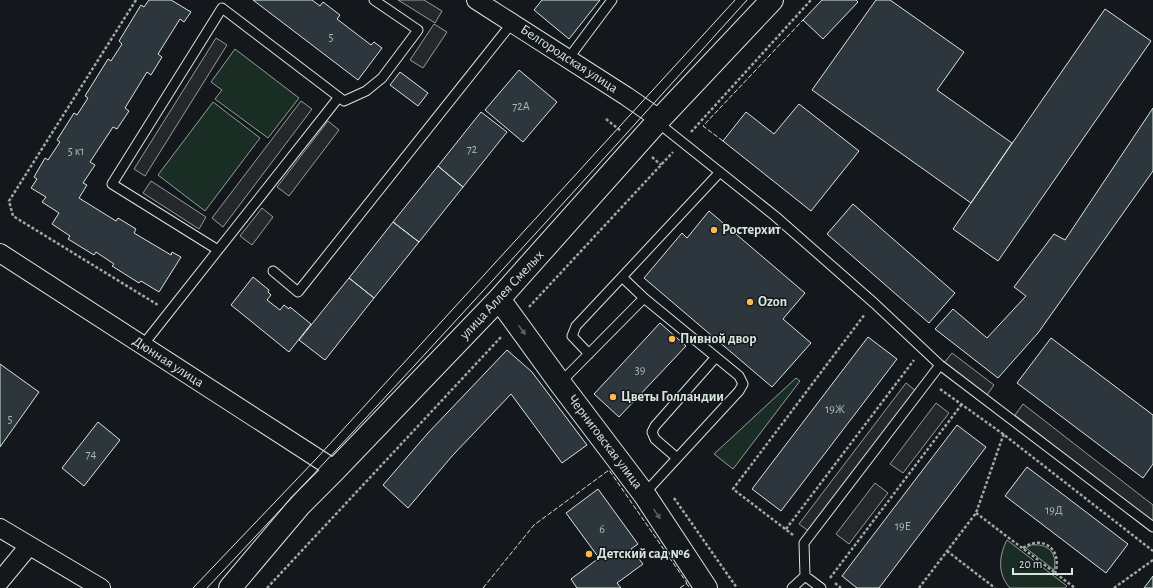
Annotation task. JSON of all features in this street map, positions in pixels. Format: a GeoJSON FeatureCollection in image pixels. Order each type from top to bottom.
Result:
{"type":"FeatureCollection","features":[{"type":"Feature","properties":{"kind":"main road","name":"улица Аллея Смелых"},"geometry":{"type":"LineString","coordinates":[[230,588],[300,505],[499,299],[658,122],[772,0]]}},
{"type":"Feature","properties":{"kind":"main road","name":"Черниговская улица"},"geometry":{"type":"LineString","coordinates":[[499,299],[644,494],[706,588]]}},
{"type":"Feature","properties":{"kind":"street","name":"Белгородская улица"},"geometry":{"type":"LineString","coordinates":[[476,0],[647,110],[655,116],[658,122]]}},
{"type":"Feature","properties":{"kind":"street","name":"Дюнная улица"},"geometry":{"type":"LineString","coordinates":[[0,253],[332,468],[334,471]]}},
{"type":"Feature","properties":{"kind":"street"},"geometry":{"type":"LineString","coordinates":[[0,528],[101,588]]}},
{"type":"Feature","properties":{"kind":"street"},"geometry":{"type":"LineString","coordinates":[[0,581],[29,546]]}},
{"type":"Feature","properties":{"kind":"lane"},"geometry":{"type":"LineString","coordinates":[[218,250],[112,184],[222,8],[344,101],[366,91],[382,78],[418,30],[374,0]]}},
{"type":"Feature","properties":{"kind":"lane"},"geometry":{"type":"LineString","coordinates":[[568,59],[612,0]]}},
{"type":"Feature","properties":{"kind":"lane"},"geometry":{"type":"LineString","coordinates":[[273,271],[298,292],[512,23]]}},
{"type":"Feature","properties":{"kind":"lane"},"geometry":{"type":"LineString","coordinates":[[143,345],[339,97]]}},
{"type":"Feature","properties":{"kind":"lane"},"geometry":{"type":"LineString","coordinates":[[658,122],[775,216],[874,303],[940,365],[1153,527]]}},
{"type":"Feature","properties":{"kind":"lane"},"geometry":{"type":"LineString","coordinates":[[589,354],[572,336],[576,326],[720,172]]}},
{"type":"Feature","properties":{"kind":"lane"},"geometry":{"type":"LineString","coordinates":[[622,277],[644,298],[739,376],[743,384],[739,391],[644,494]]}},
{"type":"Feature","properties":{"kind":"lane"},"geometry":{"type":"LineString","coordinates":[[560,383],[644,298]]}},
{"type":"Feature","properties":{"kind":"lane"},"geometry":{"type":"LineString","coordinates":[[678,458],[656,439],[652,432],[655,426],[716,357]]}},
{"type":"Feature","properties":{"kind":"lane"},"geometry":{"type":"LineString","coordinates":[[792,588],[805,576],[804,543],[940,365]]}},
{"type":"Feature","properties":{"kind":"lane"},"geometry":{"type":"LineString","coordinates":[[805,576],[821,588]]}},
{"type":"Feature","properties":{"kind":"path"},"geometry":{"type":"LineString","coordinates":[[136,0],[9,201],[13,216],[169,312]]}},
{"type":"Feature","properties":{"kind":"path"},"geometry":{"type":"LineString","coordinates":[[267,588],[682,142],[811,0]]}},
{"type":"Feature","properties":{"kind":"path"},"geometry":{"type":"LineString","coordinates":[[804,543],[732,489],[874,303]]}},
{"type":"Feature","properties":{"kind":"path"},"geometry":{"type":"LineString","coordinates":[[786,529],[914,359]]}},
{"type":"Feature","properties":{"kind":"path"},"geometry":{"type":"LineString","coordinates":[[928,380],[1003,434],[1153,551]]}},
{"type":"Feature","properties":{"kind":"path"},"geometry":{"type":"LineString","coordinates":[[829,579],[962,404]]}},
{"type":"Feature","properties":{"kind":"path"},"geometry":{"type":"LineString","coordinates":[[919,588],[976,513],[1009,417]]}},
{"type":"Feature","properties":{"kind":"path"},"geometry":{"type":"LineString","coordinates":[[659,477],[737,588]]}},
{"type":"Feature","properties":{"kind":"path"},"geometry":{"type":"LineString","coordinates":[[976,513],[1075,588]]}},
{"type":"Feature","properties":{"kind":"path"},"geometry":{"type":"LineString","coordinates":[[1023,548],[1028,544],[1036,542],[1049,546],[1058,558],[1058,566],[1055,573]]}},
{"type":"Feature","properties":{"kind":"path"},"geometry":{"type":"LineString","coordinates":[[947,551],[996,588]]}},
{"type":"Feature","properties":{"kind":"path"},"geometry":{"type":"LineString","coordinates":[[1114,588],[1153,560]]}},
{"type":"Feature","properties":{"kind":"green space"},"geometry":{"type":"Polygon","coordinates":[[[235,49],[299,98],[268,138],[215,99],[222,90],[211,82],[235,49]]]}},
{"type":"Feature","properties":{"kind":"green space"},"geometry":{"type":"Polygon","coordinates":[[[213,102],[260,138],[205,211],[158,175],[213,102]]]}},
{"type":"Feature","properties":{"kind":"green space"},"geometry":{"type":"Polygon","coordinates":[[[796,378],[800,381],[733,469],[714,454],[796,378]]]}},
{"type":"Feature","properties":{"kind":"green space"},"geometry":{"type":"Polygon","coordinates":[[[1007,540],[1067,586],[1065,588],[1010,588],[1001,571],[1002,552],[1007,540]]]}},
{"type":"Feature","properties":{"kind":"green space"},"geometry":{"type":"Polygon","coordinates":[[[1031,545],[1042,546],[1050,550],[1053,554],[1055,564],[1054,570],[1026,548],[1031,545]]]}},
{"type":"Feature","properties":{"kind":"shaded area"},"geometry":{"type":"Polygon","coordinates":[[[398,0],[424,0],[442,11],[435,23],[398,0]]]}},
{"type":"Feature","properties":{"kind":"shaded area"},"geometry":{"type":"Polygon","coordinates":[[[434,24],[447,32],[423,68],[410,60],[434,24]]]}},
{"type":"Feature","properties":{"kind":"shaded area"},"geometry":{"type":"Polygon","coordinates":[[[216,38],[227,45],[145,176],[134,169],[216,38]]]}},
{"type":"Feature","properties":{"kind":"shaded area"},"geometry":{"type":"Polygon","coordinates":[[[301,101],[312,109],[223,227],[212,218],[301,101]]]}},
{"type":"Feature","properties":{"kind":"shaded area"},"geometry":{"type":"Polygon","coordinates":[[[328,121],[339,130],[289,196],[277,187],[328,121]]]}},
{"type":"Feature","properties":{"kind":"shaded area"},"geometry":{"type":"Polygon","coordinates":[[[151,181],[206,217],[199,229],[143,193],[151,181]]]}},
{"type":"Feature","properties":{"kind":"shaded area"},"geometry":{"type":"Polygon","coordinates":[[[262,208],[273,217],[252,245],[240,236],[262,208]]]}},
{"type":"Feature","properties":{"kind":"shaded area"},"geometry":{"type":"Polygon","coordinates":[[[952,353],[994,385],[987,395],[944,363],[952,353]]]}},
{"type":"Feature","properties":{"kind":"shaded area"},"geometry":{"type":"Polygon","coordinates":[[[906,383],[916,391],[810,532],[799,524],[906,383]]]}},
{"type":"Feature","properties":{"kind":"shaded area"},"geometry":{"type":"Polygon","coordinates":[[[936,403],[949,413],[903,473],[890,464],[936,403]]]}},
{"type":"Feature","properties":{"kind":"shaded area"},"geometry":{"type":"Polygon","coordinates":[[[1023,404],[1153,505],[1153,523],[1015,415],[1023,404]]]}},
{"type":"Feature","properties":{"kind":"shaded area"},"geometry":{"type":"Polygon","coordinates":[[[875,483],[888,493],[849,544],[836,534],[875,483]]]}},
{"type":"Feature","properties":{"kind":"building"},"geometry":{"type":"Polygon","coordinates":[[[149,0],[171,0],[191,12],[184,22],[180,19],[158,54],[162,57],[151,75],[147,72],[125,108],[129,111],[117,129],[113,127],[90,162],[95,165],[83,183],[87,185],[79,198],[116,221],[118,218],[136,229],[134,233],[171,255],[172,252],[181,257],[159,292],[141,281],[139,283],[112,266],[114,264],[96,252],[94,255],[68,239],[70,236],[52,224],[59,213],[42,202],[46,197],[31,188],[37,179],[34,177],[45,158],[48,160],[60,142],[57,140],[74,113],[77,115],[88,98],[85,96],[108,59],[111,61],[122,44],[119,41],[141,5],[144,7],[149,0]]]}},
{"type":"Feature","properties":{"kind":"building"},"geometry":{"type":"Polygon","coordinates":[[[253,0],[312,0],[320,6],[323,2],[340,15],[337,19],[371,45],[374,42],[382,48],[358,80],[253,0]]]}},
{"type":"Feature","properties":{"kind":"building"},"geometry":{"type":"Polygon","coordinates":[[[542,0],[600,0],[569,39],[534,10],[542,0]]]}},
{"type":"Feature","properties":{"kind":"building"},"geometry":{"type":"Polygon","coordinates":[[[822,0],[856,0],[858,2],[823,39],[803,20],[822,0]]]}},
{"type":"Feature","properties":{"kind":"building"},"geometry":{"type":"Polygon","coordinates":[[[876,0],[890,0],[964,52],[937,90],[1012,143],[971,203],[812,90],[876,0]]]}},
{"type":"Feature","properties":{"kind":"building"},"geometry":{"type":"Polygon","coordinates":[[[1105,9],[1151,41],[998,261],[953,229],[1105,9]]]}},
{"type":"Feature","properties":{"kind":"building"},"geometry":{"type":"Polygon","coordinates":[[[519,70],[557,102],[523,142],[485,110],[519,70]]]}},
{"type":"Feature","properties":{"kind":"building"},"geometry":{"type":"Polygon","coordinates":[[[400,72],[428,93],[418,106],[390,85],[400,72]]]}},
{"type":"Feature","properties":{"kind":"building"},"geometry":{"type":"Polygon","coordinates":[[[799,104],[859,151],[811,211],[723,141],[746,112],[774,134],[799,104]]]}},
{"type":"Feature","properties":{"kind":"building"},"geometry":{"type":"Polygon","coordinates":[[[1153,108],[1153,171],[1038,333],[998,378],[935,329],[953,309],[987,338],[1026,296],[1014,287],[1054,234],[1065,240],[1153,108]]]}},
{"type":"Feature","properties":{"kind":"building"},"geometry":{"type":"Polygon","coordinates":[[[481,112],[507,132],[463,187],[438,166],[481,112]]]}},
{"type":"Feature","properties":{"kind":"building"},"geometry":{"type":"Polygon","coordinates":[[[438,166],[463,187],[419,242],[393,222],[438,166]]]}},
{"type":"Feature","properties":{"kind":"building"},"geometry":{"type":"Polygon","coordinates":[[[853,204],[955,293],[929,323],[827,234],[853,204]]]}},
{"type":"Feature","properties":{"kind":"building"},"geometry":{"type":"Polygon","coordinates":[[[709,211],[805,293],[783,319],[811,343],[772,387],[644,278],[682,233],[687,238],[709,211]]]}},
{"type":"Feature","properties":{"kind":"building"},"geometry":{"type":"Polygon","coordinates":[[[393,222],[419,242],[374,298],[349,278],[393,222]]]}},
{"type":"Feature","properties":{"kind":"building"},"geometry":{"type":"Polygon","coordinates":[[[253,277],[269,290],[268,292],[271,295],[267,300],[280,310],[284,305],[289,309],[290,307],[311,324],[289,352],[231,305],[253,277]]]}},
{"type":"Feature","properties":{"kind":"building"},"geometry":{"type":"Polygon","coordinates":[[[349,278],[374,298],[325,360],[299,340],[349,278]]]}},
{"type":"Feature","properties":{"kind":"building"},"geometry":{"type":"Polygon","coordinates":[[[660,323],[686,346],[619,417],[594,394],[660,323]]]}},
{"type":"Feature","properties":{"kind":"building"},"geometry":{"type":"Polygon","coordinates":[[[868,337],[897,359],[781,511],[752,489],[868,337]]]}},
{"type":"Feature","properties":{"kind":"building"},"geometry":{"type":"Polygon","coordinates":[[[1051,338],[1153,415],[1153,464],[1143,478],[1017,383],[1051,338]]]}},
{"type":"Feature","properties":{"kind":"building"},"geometry":{"type":"Polygon","coordinates":[[[507,350],[532,372],[587,445],[562,463],[511,394],[453,455],[408,508],[383,485],[428,433],[507,350]]]}},
{"type":"Feature","properties":{"kind":"building"},"geometry":{"type":"Polygon","coordinates":[[[0,364],[39,392],[0,447],[0,364]]]}},
{"type":"Feature","properties":{"kind":"building"},"geometry":{"type":"Polygon","coordinates":[[[98,422],[120,440],[84,486],[62,468],[98,422]]]}},
{"type":"Feature","properties":{"kind":"building"},"geometry":{"type":"Polygon","coordinates":[[[957,425],[986,447],[879,588],[857,588],[842,576],[957,425]]]}},
{"type":"Feature","properties":{"kind":"building"},"geometry":{"type":"Polygon","coordinates":[[[1027,467],[1128,544],[1106,573],[1005,496],[1027,467]]]}},
{"type":"Feature","properties":{"kind":"building"},"geometry":{"type":"Polygon","coordinates":[[[598,489],[638,544],[631,549],[643,564],[617,583],[621,588],[577,588],[571,579],[599,558],[566,513],[598,489]]]}},
{"type":"Feature","properties":{"kind":"building"},"geometry":{"type":"Polygon","coordinates":[[[1153,576],[1153,588],[1144,588],[1153,576]]]}},
{"type":"Feature","properties":{"kind":"tram line"},"geometry":{"type":"LineString","coordinates":[[193,588],[317,458],[735,0]]}},
{"type":"Feature","properties":{"kind":"tram line"},"geometry":{"type":"LineString","coordinates":[[207,588],[479,296],[747,0]]}},
{"type":"Feature","properties":{"kind":"fence"},"geometry":{"type":"LineString","coordinates":[[723,141],[703,126],[803,20]]}},
{"type":"Feature","properties":{"kind":"fence"},"geometry":{"type":"LineString","coordinates":[[483,588],[534,525],[609,470],[687,583],[680,588]]}},
{"type":"Feature","properties":{"kind":"fence"},"geometry":{"type":"LineString","coordinates":[[686,583],[690,588]]}},
{"type":"Feature","properties":{"kind":"place","name":"Ростерхит"},"geometry":{"type":"Point","coordinates":[714,230]}},
{"type":"Feature","properties":{"kind":"place","name":"Ozon"},"geometry":{"type":"Point","coordinates":[750,302]}},
{"type":"Feature","properties":{"kind":"place","name":"Пивной двор"},"geometry":{"type":"Point","coordinates":[672,339]}},
{"type":"Feature","properties":{"kind":"place","name":"Цветы Голландии"},"geometry":{"type":"Point","coordinates":[613,397]}},
{"type":"Feature","properties":{"kind":"place","name":"Детский сад №6"},"geometry":{"type":"Point","coordinates":[589,554]}}]}
